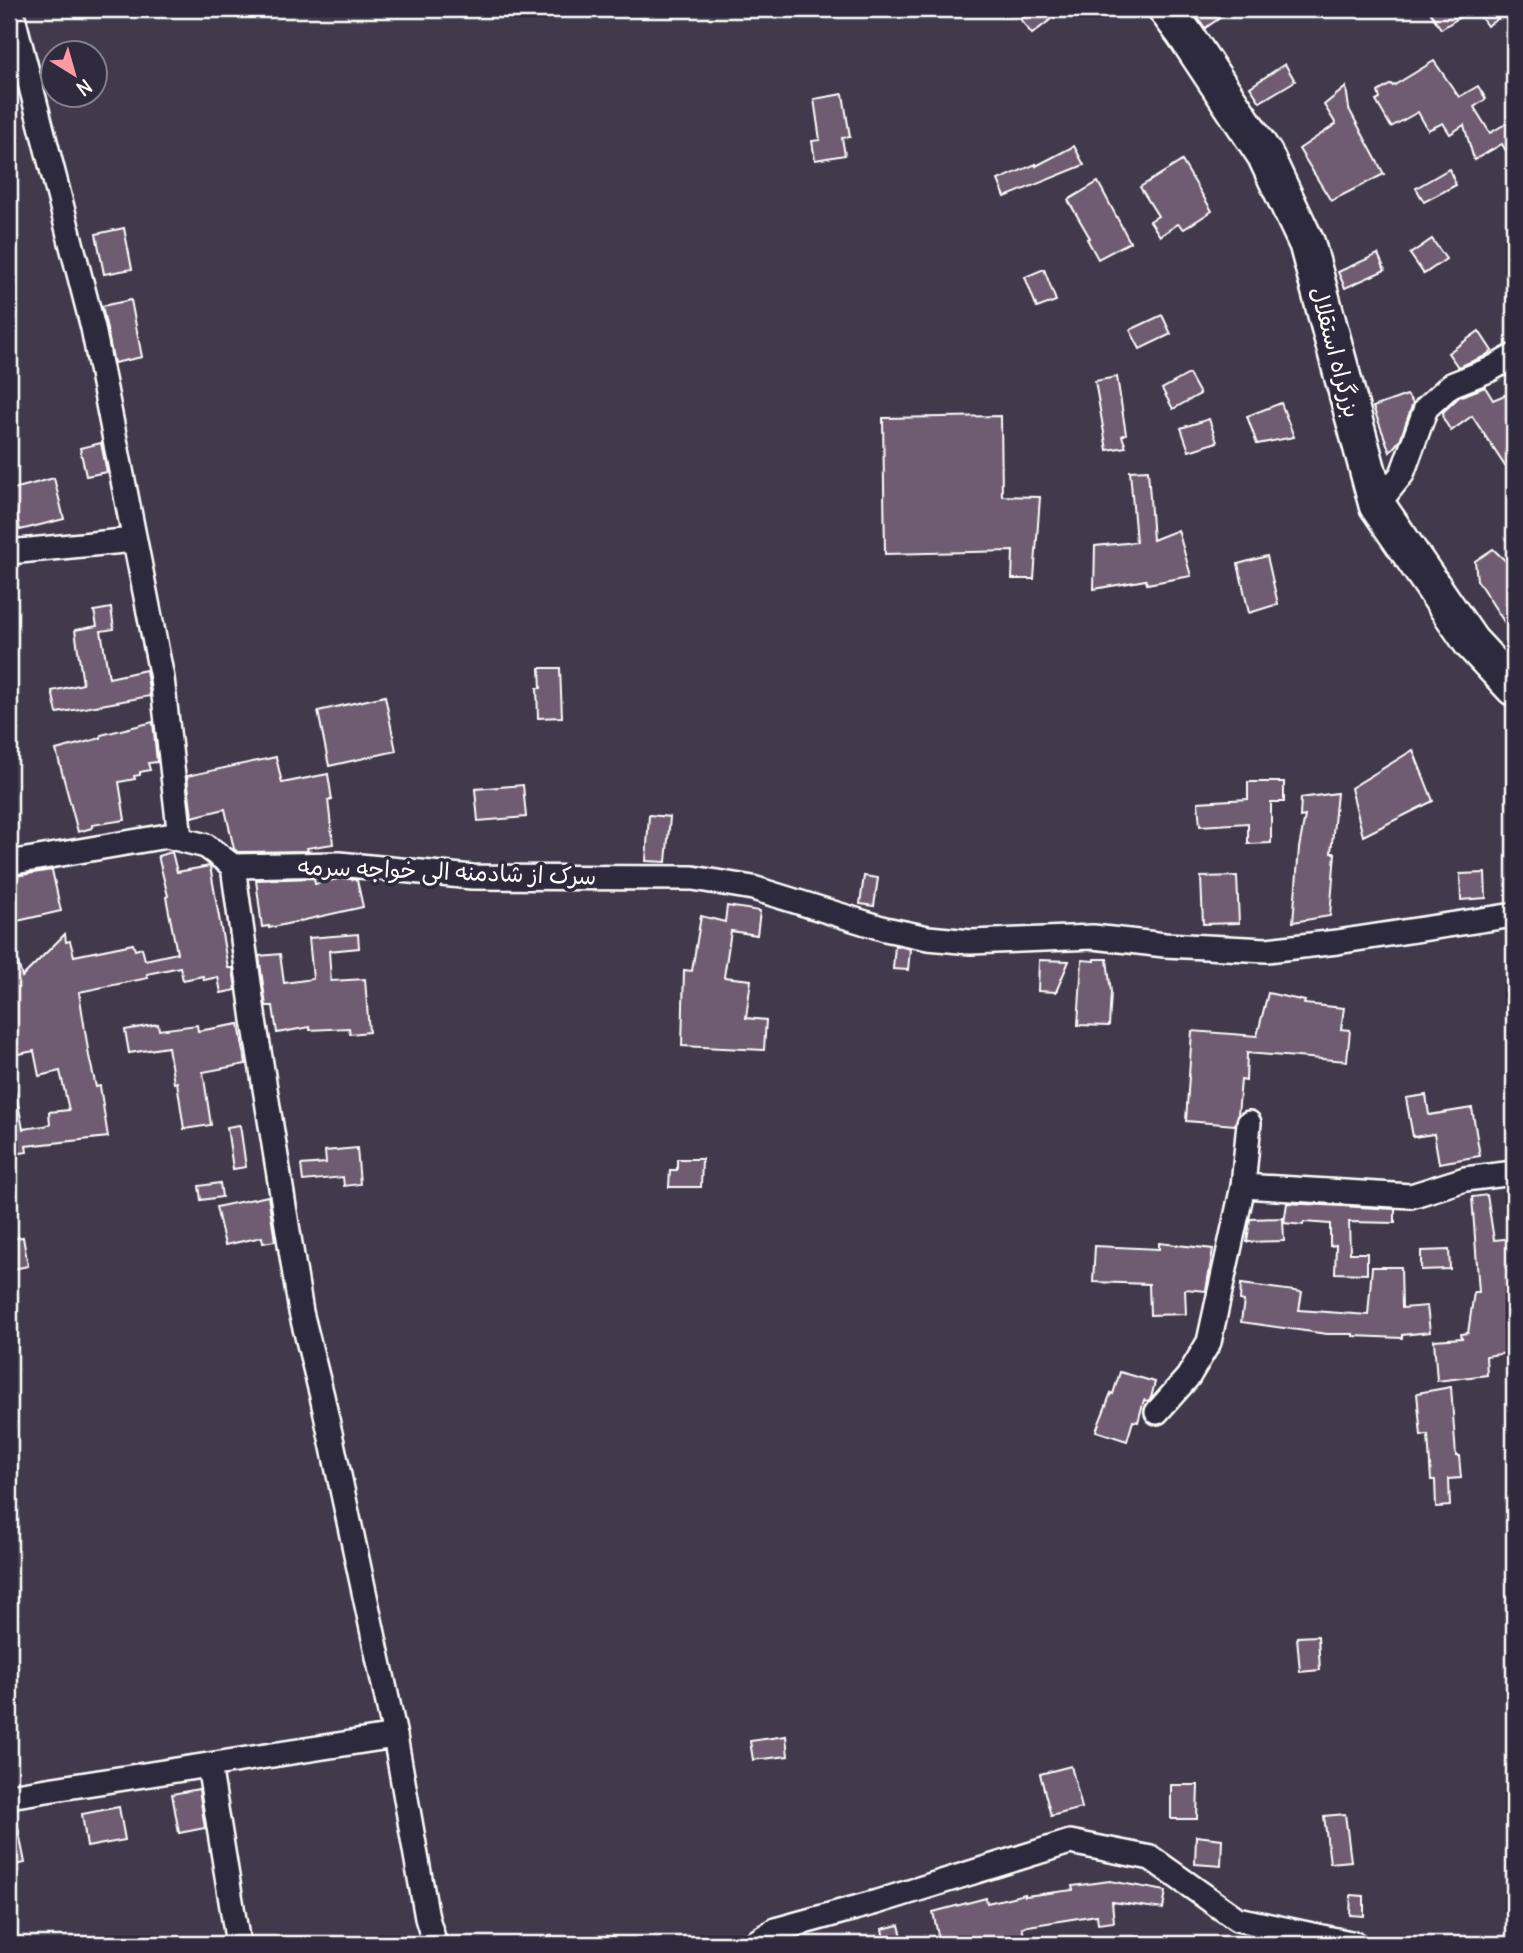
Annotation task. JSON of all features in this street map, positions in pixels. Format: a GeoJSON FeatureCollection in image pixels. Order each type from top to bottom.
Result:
{"type":"FeatureCollection","features":[{"type":"Feature","properties":{"kind":"highway","name":"بزرگراه استقلال"},"geometry":{"type":"LineString","coordinates":[[1166,9],[1265,155],[1307,244],[1377,506],[1471,642],[1514,688]]}},
{"type":"Feature","properties":{"kind":"street"},"geometry":{"type":"LineString","coordinates":[[10,9],[93,328],[162,678],[180,838]]}},
{"type":"Feature","properties":{"kind":"street"},"geometry":{"type":"LineString","coordinates":[[1377,506],[1402,474],[1426,408],[1451,386],[1514,356]]}},
{"type":"Feature","properties":{"kind":"street"},"geometry":{"type":"LineString","coordinates":[[9,552],[134,540]]}},
{"type":"Feature","properties":{"kind":"street"},"geometry":{"type":"LineString","coordinates":[[9,863],[167,836],[206,846],[233,866],[254,1020],[301,1312],[322,1396],[395,1736],[427,1918],[435,1944]]}},
{"type":"Feature","properties":{"kind":"street","name":"سرک از شادمنه الی خواجه سرمه"},"geometry":{"type":"LineString","coordinates":[[233,866],[339,864],[472,877],[693,878],[753,888],[885,929],[928,938],[971,942],[1093,937],[1165,945],[1267,950],[1514,915]]}},
{"type":"Feature","properties":{"kind":"street"},"geometry":{"type":"LineString","coordinates":[[1157,1412],[1188,1377],[1209,1342],[1243,1186],[1250,1123]]}},
{"type":"Feature","properties":{"kind":"street"},"geometry":{"type":"LineString","coordinates":[[1243,1186],[1411,1196],[1465,1178],[1514,1173]]}},
{"type":"Feature","properties":{"kind":"street"},"geometry":{"type":"LineString","coordinates":[[9,1796],[395,1736]]}},
{"type":"Feature","properties":{"kind":"street"},"geometry":{"type":"LineString","coordinates":[[209,1765],[238,1944]]}},
{"type":"Feature","properties":{"kind":"street"},"geometry":{"type":"LineString","coordinates":[[754,1944],[775,1930],[877,1902],[1070,1842],[1151,1858],[1237,1919],[1355,1944]]}},
{"type":"Feature","properties":{"kind":"building"},"geometry":{"type":"Polygon","coordinates":[[[1033,9],[1064,9],[1032,34],[1020,19],[1033,9]]]}},
{"type":"Feature","properties":{"kind":"building"},"geometry":{"type":"Polygon","coordinates":[[[1192,9],[1233,9],[1205,28],[1192,9]]]}},
{"type":"Feature","properties":{"kind":"building"},"geometry":{"type":"Polygon","coordinates":[[[1428,9],[1473,9],[1441,29],[1428,9]]]}},
{"type":"Feature","properties":{"kind":"building"},"geometry":{"type":"Polygon","coordinates":[[[1475,9],[1513,9],[1487,26],[1475,9]]]}},
{"type":"Feature","properties":{"kind":"building"},"geometry":{"type":"Polygon","coordinates":[[[1434,61],[1459,97],[1478,86],[1486,99],[1474,107],[1490,133],[1514,119],[1514,164],[1502,144],[1474,160],[1464,125],[1450,134],[1443,123],[1428,130],[1418,112],[1391,127],[1376,101],[1380,99],[1378,92],[1434,61]]]}},
{"type":"Feature","properties":{"kind":"building"},"geometry":{"type":"Polygon","coordinates":[[[1285,64],[1295,81],[1260,102],[1250,87],[1285,64]]]}},
{"type":"Feature","properties":{"kind":"building"},"geometry":{"type":"Polygon","coordinates":[[[1346,87],[1349,109],[1384,174],[1331,201],[1299,149],[1336,124],[1324,105],[1346,87]]]}},
{"type":"Feature","properties":{"kind":"building"},"geometry":{"type":"Polygon","coordinates":[[[843,94],[850,137],[842,138],[845,155],[815,160],[812,141],[820,140],[814,99],[843,94]]]}},
{"type":"Feature","properties":{"kind":"building"},"geometry":{"type":"Polygon","coordinates":[[[1074,146],[1084,165],[1005,197],[998,180],[1036,166],[1074,146]]]}},
{"type":"Feature","properties":{"kind":"building"},"geometry":{"type":"Polygon","coordinates":[[[1182,161],[1212,211],[1184,229],[1178,224],[1160,236],[1150,221],[1158,216],[1140,187],[1182,161]]]}},
{"type":"Feature","properties":{"kind":"building"},"geometry":{"type":"Polygon","coordinates":[[[1449,169],[1456,185],[1424,202],[1416,188],[1449,169]]]}},
{"type":"Feature","properties":{"kind":"building"},"geometry":{"type":"Polygon","coordinates":[[[1098,182],[1130,242],[1098,259],[1087,239],[1090,238],[1068,200],[1098,182]]]}},
{"type":"Feature","properties":{"kind":"building"},"geometry":{"type":"Polygon","coordinates":[[[124,228],[132,269],[104,274],[96,234],[124,228]]]}},
{"type":"Feature","properties":{"kind":"building"},"geometry":{"type":"Polygon","coordinates":[[[1432,239],[1446,259],[1424,274],[1410,254],[1432,239]]]}},
{"type":"Feature","properties":{"kind":"building"},"geometry":{"type":"Polygon","coordinates":[[[1378,254],[1385,270],[1345,288],[1338,272],[1378,254]]]}},
{"type":"Feature","properties":{"kind":"building"},"geometry":{"type":"Polygon","coordinates":[[[1044,269],[1056,301],[1037,308],[1025,277],[1044,269]]]}},
{"type":"Feature","properties":{"kind":"building"},"geometry":{"type":"Polygon","coordinates":[[[131,300],[142,357],[114,363],[102,306],[131,300]]]}},
{"type":"Feature","properties":{"kind":"building"},"geometry":{"type":"Polygon","coordinates":[[[1162,315],[1171,334],[1140,349],[1130,330],[1162,315]]]}},
{"type":"Feature","properties":{"kind":"building"},"geometry":{"type":"Polygon","coordinates":[[[1479,331],[1492,351],[1458,367],[1448,353],[1479,331]]]}},
{"type":"Feature","properties":{"kind":"building"},"geometry":{"type":"Polygon","coordinates":[[[1189,374],[1200,394],[1173,409],[1162,389],[1189,374]]]}},
{"type":"Feature","properties":{"kind":"building"},"geometry":{"type":"Polygon","coordinates":[[[1117,377],[1126,434],[1122,436],[1126,447],[1107,450],[1095,381],[1117,377]]]}},
{"type":"Feature","properties":{"kind":"building"},"geometry":{"type":"Polygon","coordinates":[[[1485,387],[1493,400],[1514,391],[1514,460],[1505,466],[1472,416],[1451,431],[1444,420],[1443,412],[1459,397],[1485,387]]]}},
{"type":"Feature","properties":{"kind":"building"},"geometry":{"type":"Polygon","coordinates":[[[1407,395],[1413,403],[1400,440],[1390,452],[1373,407],[1407,395]]]}},
{"type":"Feature","properties":{"kind":"building"},"geometry":{"type":"Polygon","coordinates":[[[1281,403],[1294,437],[1257,444],[1247,416],[1281,403]]]}},
{"type":"Feature","properties":{"kind":"building"},"geometry":{"type":"Polygon","coordinates":[[[1001,416],[1002,496],[1040,497],[1034,579],[1012,579],[1013,551],[885,554],[883,418],[1001,416]]]}},
{"type":"Feature","properties":{"kind":"building"},"geometry":{"type":"Polygon","coordinates":[[[1209,419],[1217,442],[1189,451],[1181,428],[1209,419]]]}},
{"type":"Feature","properties":{"kind":"building"},"geometry":{"type":"Polygon","coordinates":[[[101,443],[107,472],[86,476],[80,448],[101,443]]]}},
{"type":"Feature","properties":{"kind":"building"},"geometry":{"type":"Polygon","coordinates":[[[1148,470],[1153,540],[1178,530],[1191,576],[1094,589],[1095,546],[1136,542],[1130,471],[1148,470]]]}},
{"type":"Feature","properties":{"kind":"building"},"geometry":{"type":"Polygon","coordinates":[[[54,478],[64,519],[20,530],[10,490],[54,478]]]}},
{"type":"Feature","properties":{"kind":"building"},"geometry":{"type":"Polygon","coordinates":[[[1493,549],[1514,569],[1514,637],[1477,580],[1475,561],[1493,549]]]}},
{"type":"Feature","properties":{"kind":"building"},"geometry":{"type":"Polygon","coordinates":[[[1267,556],[1278,604],[1249,613],[1238,564],[1267,556]]]}},
{"type":"Feature","properties":{"kind":"building"},"geometry":{"type":"Polygon","coordinates":[[[111,608],[114,629],[101,631],[109,678],[146,670],[150,696],[57,713],[52,691],[83,684],[75,630],[97,626],[94,611],[111,608]]]}},
{"type":"Feature","properties":{"kind":"building"},"geometry":{"type":"Polygon","coordinates":[[[540,668],[560,668],[562,717],[538,718],[537,688],[541,688],[540,668]]]}},
{"type":"Feature","properties":{"kind":"building"},"geometry":{"type":"Polygon","coordinates":[[[385,696],[396,751],[329,766],[318,711],[385,696]]]}},
{"type":"Feature","properties":{"kind":"building"},"geometry":{"type":"Polygon","coordinates":[[[153,722],[157,762],[148,763],[150,770],[140,772],[140,775],[134,776],[135,779],[119,782],[125,820],[92,825],[92,828],[78,832],[56,750],[153,722]]]}},
{"type":"Feature","properties":{"kind":"building"},"geometry":{"type":"Polygon","coordinates":[[[1413,750],[1433,801],[1363,836],[1351,788],[1413,750]]]}},
{"type":"Feature","properties":{"kind":"building"},"geometry":{"type":"Polygon","coordinates":[[[276,757],[282,783],[328,774],[332,800],[328,800],[333,844],[307,848],[308,851],[238,852],[234,849],[225,809],[192,817],[187,776],[276,757]]]}},
{"type":"Feature","properties":{"kind":"building"},"geometry":{"type":"Polygon","coordinates":[[[1248,782],[1284,782],[1284,802],[1271,802],[1271,843],[1248,844],[1248,823],[1200,826],[1198,802],[1248,799],[1248,782]]]}},
{"type":"Feature","properties":{"kind":"building"},"geometry":{"type":"Polygon","coordinates":[[[523,785],[526,817],[478,821],[475,789],[523,785]]]}},
{"type":"Feature","properties":{"kind":"building"},"geometry":{"type":"Polygon","coordinates":[[[1337,793],[1331,853],[1335,853],[1330,916],[1293,922],[1299,848],[1305,816],[1300,817],[1301,798],[1337,793]]]}},
{"type":"Feature","properties":{"kind":"building"},"geometry":{"type":"Polygon","coordinates":[[[649,815],[670,817],[666,862],[646,861],[649,815]]]}},
{"type":"Feature","properties":{"kind":"building"},"geometry":{"type":"Polygon","coordinates":[[[172,852],[177,872],[210,866],[228,968],[233,968],[236,990],[221,993],[218,977],[204,980],[203,976],[183,980],[180,967],[147,974],[148,978],[79,992],[89,1056],[96,1087],[100,1086],[108,1137],[26,1146],[27,1152],[9,1155],[9,1094],[16,1093],[23,1129],[50,1125],[49,1112],[69,1110],[60,1071],[39,1076],[34,1051],[9,1056],[9,945],[13,944],[22,977],[65,934],[66,942],[70,941],[74,956],[133,944],[135,950],[142,948],[145,960],[177,953],[166,897],[168,896],[158,856],[172,852]]]}},
{"type":"Feature","properties":{"kind":"building"},"geometry":{"type":"Polygon","coordinates":[[[52,870],[61,911],[13,922],[9,903],[9,877],[52,870]]]}},
{"type":"Feature","properties":{"kind":"building"},"geometry":{"type":"Polygon","coordinates":[[[1485,873],[1486,898],[1461,900],[1460,874],[1485,873]]]}},
{"type":"Feature","properties":{"kind":"building"},"geometry":{"type":"Polygon","coordinates":[[[864,876],[878,878],[874,906],[860,904],[864,876]]]}},
{"type":"Feature","properties":{"kind":"building"},"geometry":{"type":"Polygon","coordinates":[[[1237,876],[1239,923],[1203,924],[1201,877],[1237,876]]]}},
{"type":"Feature","properties":{"kind":"building"},"geometry":{"type":"Polygon","coordinates":[[[314,878],[315,884],[342,878],[357,880],[363,907],[269,928],[262,927],[256,880],[314,878]]]}},
{"type":"Feature","properties":{"kind":"building"},"geometry":{"type":"Polygon","coordinates":[[[727,906],[760,911],[757,935],[731,931],[724,977],[751,980],[746,1018],[766,1020],[764,1050],[682,1046],[684,970],[692,971],[701,916],[725,922],[727,906]]]}},
{"type":"Feature","properties":{"kind":"building"},"geometry":{"type":"Polygon","coordinates":[[[358,934],[359,948],[329,951],[331,981],[365,979],[369,1032],[350,1034],[349,1028],[310,1030],[310,1027],[277,1033],[273,1006],[266,1006],[259,956],[280,954],[284,983],[313,979],[309,938],[358,934]]]}},
{"type":"Feature","properties":{"kind":"building"},"geometry":{"type":"Polygon","coordinates":[[[895,945],[910,949],[908,970],[893,969],[895,945]]]}},
{"type":"Feature","properties":{"kind":"building"},"geometry":{"type":"Polygon","coordinates":[[[1107,959],[1111,992],[1109,1026],[1078,1025],[1082,960],[1107,959]]]}},
{"type":"Feature","properties":{"kind":"building"},"geometry":{"type":"Polygon","coordinates":[[[1039,960],[1069,961],[1056,992],[1038,991],[1039,960]]]}},
{"type":"Feature","properties":{"kind":"building"},"geometry":{"type":"Polygon","coordinates":[[[1268,993],[1305,1001],[1304,1004],[1344,1008],[1341,1029],[1350,1030],[1347,1061],[1247,1053],[1246,1081],[1241,1080],[1235,1125],[1186,1121],[1192,1031],[1257,1036],[1268,993]]]}},
{"type":"Feature","properties":{"kind":"building"},"geometry":{"type":"Polygon","coordinates":[[[158,1024],[159,1030],[197,1025],[198,1031],[239,1024],[246,1064],[203,1072],[211,1125],[184,1129],[177,1082],[174,1083],[168,1047],[129,1053],[125,1030],[158,1024]]]}},
{"type":"Feature","properties":{"kind":"building"},"geometry":{"type":"Polygon","coordinates":[[[1426,1095],[1429,1115],[1472,1108],[1480,1156],[1439,1163],[1434,1134],[1413,1137],[1406,1098],[1426,1095]]]}},
{"type":"Feature","properties":{"kind":"building"},"geometry":{"type":"Polygon","coordinates":[[[240,1125],[246,1167],[233,1169],[227,1127],[240,1125]]]}},
{"type":"Feature","properties":{"kind":"building"},"geometry":{"type":"Polygon","coordinates":[[[357,1148],[360,1184],[344,1186],[343,1177],[303,1181],[301,1165],[326,1163],[325,1151],[357,1148]]]}},
{"type":"Feature","properties":{"kind":"building"},"geometry":{"type":"Polygon","coordinates":[[[677,1159],[702,1159],[701,1187],[669,1187],[670,1170],[677,1170],[677,1159]]]}},
{"type":"Feature","properties":{"kind":"building"},"geometry":{"type":"Polygon","coordinates":[[[220,1183],[222,1197],[201,1200],[199,1186],[220,1183]]]}},
{"type":"Feature","properties":{"kind":"building"},"geometry":{"type":"Polygon","coordinates":[[[1487,1195],[1494,1240],[1514,1238],[1514,1352],[1486,1356],[1487,1375],[1437,1381],[1434,1340],[1462,1338],[1461,1334],[1468,1333],[1474,1292],[1479,1292],[1472,1197],[1487,1195]]]}},
{"type":"Feature","properties":{"kind":"building"},"geometry":{"type":"Polygon","coordinates":[[[268,1196],[275,1241],[263,1243],[262,1237],[225,1245],[216,1207],[268,1196]]]}},
{"type":"Feature","properties":{"kind":"building"},"geometry":{"type":"Polygon","coordinates":[[[1287,1203],[1395,1209],[1395,1223],[1349,1222],[1350,1253],[1367,1253],[1367,1274],[1335,1273],[1336,1245],[1330,1246],[1330,1224],[1284,1223],[1287,1203]]]}},
{"type":"Feature","properties":{"kind":"building"},"geometry":{"type":"Polygon","coordinates":[[[1283,1218],[1284,1241],[1247,1242],[1250,1219],[1283,1218]]]}},
{"type":"Feature","properties":{"kind":"building"},"geometry":{"type":"Polygon","coordinates":[[[23,1237],[28,1266],[9,1270],[9,1239],[23,1237]]]}},
{"type":"Feature","properties":{"kind":"building"},"geometry":{"type":"Polygon","coordinates":[[[1159,1243],[1213,1249],[1206,1291],[1185,1289],[1186,1314],[1150,1315],[1149,1284],[1093,1282],[1095,1246],[1159,1249],[1159,1243]]]}},
{"type":"Feature","properties":{"kind":"building"},"geometry":{"type":"Polygon","coordinates":[[[1449,1250],[1450,1269],[1421,1270],[1421,1251],[1449,1250]]]}},
{"type":"Feature","properties":{"kind":"building"},"geometry":{"type":"Polygon","coordinates":[[[1372,1267],[1401,1267],[1402,1308],[1427,1306],[1430,1332],[1402,1335],[1402,1338],[1353,1336],[1241,1322],[1244,1301],[1240,1300],[1241,1284],[1302,1292],[1299,1310],[1368,1315],[1372,1267]]]}},
{"type":"Feature","properties":{"kind":"building"},"geometry":{"type":"Polygon","coordinates":[[[1120,1372],[1155,1382],[1151,1398],[1144,1400],[1138,1422],[1133,1421],[1127,1441],[1096,1431],[1120,1372]]]}},
{"type":"Feature","properties":{"kind":"building"},"geometry":{"type":"Polygon","coordinates":[[[1451,1387],[1456,1456],[1459,1456],[1461,1478],[1449,1479],[1450,1506],[1436,1507],[1428,1435],[1421,1436],[1417,1393],[1451,1387]]]}},
{"type":"Feature","properties":{"kind":"building"},"geometry":{"type":"Polygon","coordinates":[[[1318,1636],[1320,1670],[1300,1672],[1297,1637],[1318,1636]]]}},
{"type":"Feature","properties":{"kind":"building"},"geometry":{"type":"Polygon","coordinates":[[[786,1736],[788,1756],[753,1760],[750,1741],[786,1736]]]}},
{"type":"Feature","properties":{"kind":"building"},"geometry":{"type":"Polygon","coordinates":[[[1071,1766],[1082,1808],[1051,1816],[1040,1774],[1071,1766]]]}},
{"type":"Feature","properties":{"kind":"building"},"geometry":{"type":"Polygon","coordinates":[[[1171,1785],[1198,1785],[1197,1819],[1171,1819],[1171,1785]]]}},
{"type":"Feature","properties":{"kind":"building"},"geometry":{"type":"Polygon","coordinates":[[[199,1789],[205,1828],[179,1833],[172,1794],[199,1789]]]}},
{"type":"Feature","properties":{"kind":"building"},"geometry":{"type":"Polygon","coordinates":[[[119,1807],[125,1840],[87,1847],[82,1814],[119,1807]]]}},
{"type":"Feature","properties":{"kind":"building"},"geometry":{"type":"Polygon","coordinates":[[[1345,1814],[1351,1861],[1330,1863],[1324,1816],[1345,1814]]]}},
{"type":"Feature","properties":{"kind":"building"},"geometry":{"type":"Polygon","coordinates":[[[9,1817],[16,1817],[25,1863],[9,1866],[9,1817]]]}},
{"type":"Feature","properties":{"kind":"building"},"geometry":{"type":"Polygon","coordinates":[[[1196,1836],[1222,1839],[1221,1866],[1195,1864],[1196,1836]]]}},
{"type":"Feature","properties":{"kind":"building"},"geometry":{"type":"Polygon","coordinates":[[[1110,1881],[1166,1891],[1163,1909],[1112,1902],[1114,1922],[1098,1924],[1097,1915],[1022,1927],[1026,1944],[940,1944],[933,1912],[986,1898],[987,1903],[1025,1894],[1073,1890],[1072,1886],[1110,1881]]]}},
{"type":"Feature","properties":{"kind":"building"},"geometry":{"type":"Polygon","coordinates":[[[1351,1895],[1364,1896],[1364,1916],[1350,1915],[1351,1895]]]}},
{"type":"Feature","properties":{"kind":"building"},"geometry":{"type":"Polygon","coordinates":[[[899,1925],[904,1944],[885,1944],[882,1929],[899,1925]]]}}]}
